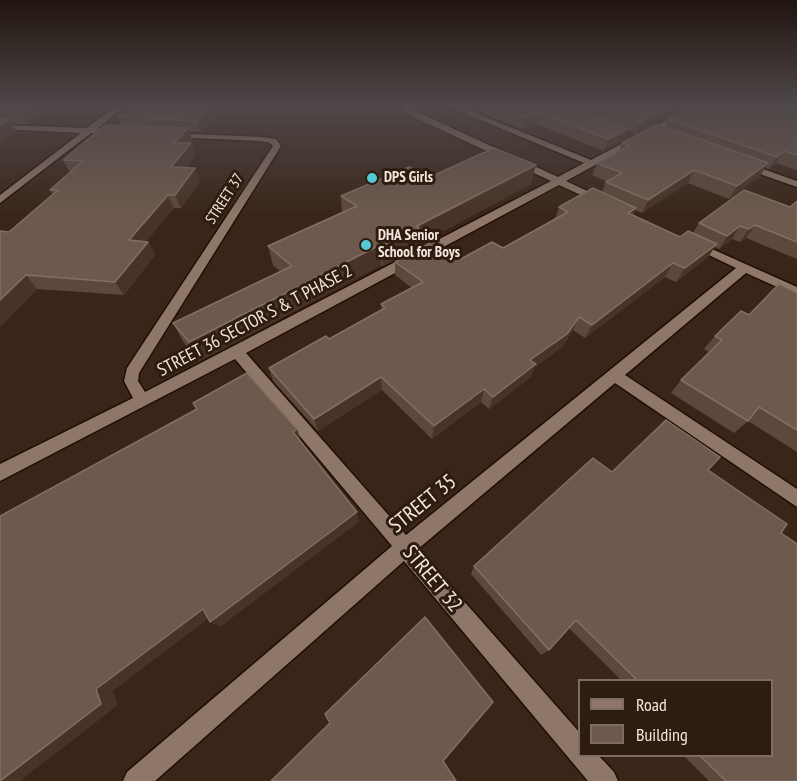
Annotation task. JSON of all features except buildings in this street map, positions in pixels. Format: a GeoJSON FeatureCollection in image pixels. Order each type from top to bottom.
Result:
{"type":"FeatureCollection","features":[{"type":"Feature","properties":{"kind":"street"},"geometry":{"type":"LineString","coordinates":[[0,200],[74,142]]}},
{"type":"Feature","properties":{"kind":"street","name":"STREET 37"},"geometry":{"type":"LineString","coordinates":[[142,400],[131,381],[132,372],[277,146],[274,142]]}},
{"type":"Feature","properties":{"kind":"street"},"geometry":{"type":"LineString","coordinates":[[475,142],[609,205]]}},
{"type":"Feature","properties":{"kind":"street"},"geometry":{"type":"LineString","coordinates":[[541,142],[591,163]]}},
{"type":"Feature","properties":{"kind":"street","name":"STREET 36 SECTOR S & T PHASE 2"},"geometry":{"type":"LineString","coordinates":[[0,473],[237,352],[629,142]]}},
{"type":"Feature","properties":{"kind":"street"},"geometry":{"type":"LineString","coordinates":[[729,160],[797,184]]}},
{"type":"Feature","properties":{"kind":"street"},"geometry":{"type":"LineString","coordinates":[[681,239],[797,292]]}},
{"type":"Feature","properties":{"kind":"street","name":"STREET 35"},"geometry":{"type":"LineString","coordinates":[[136,781],[406,548],[744,268]]}},
{"type":"Feature","properties":{"kind":"street","name":"STREET 32"},"geometry":{"type":"LineString","coordinates":[[237,352],[578,751]]}},
{"type":"Feature","properties":{"kind":"street"},"geometry":{"type":"LineString","coordinates":[[615,376],[797,499]]}},
{"type":"Feature","properties":{"kind":"street"},"geometry":{"type":"LineString","coordinates":[[584,757],[604,781]]}},
{"type":"Feature","properties":{"kind":"place","name":"DPS Girls"},"geometry":{"type":"Point","coordinates":[372,178]}},
{"type":"Feature","properties":{"kind":"place","name":"DHA Senior School for Boys"},"geometry":{"type":"Point","coordinates":[366,245]}}]}
